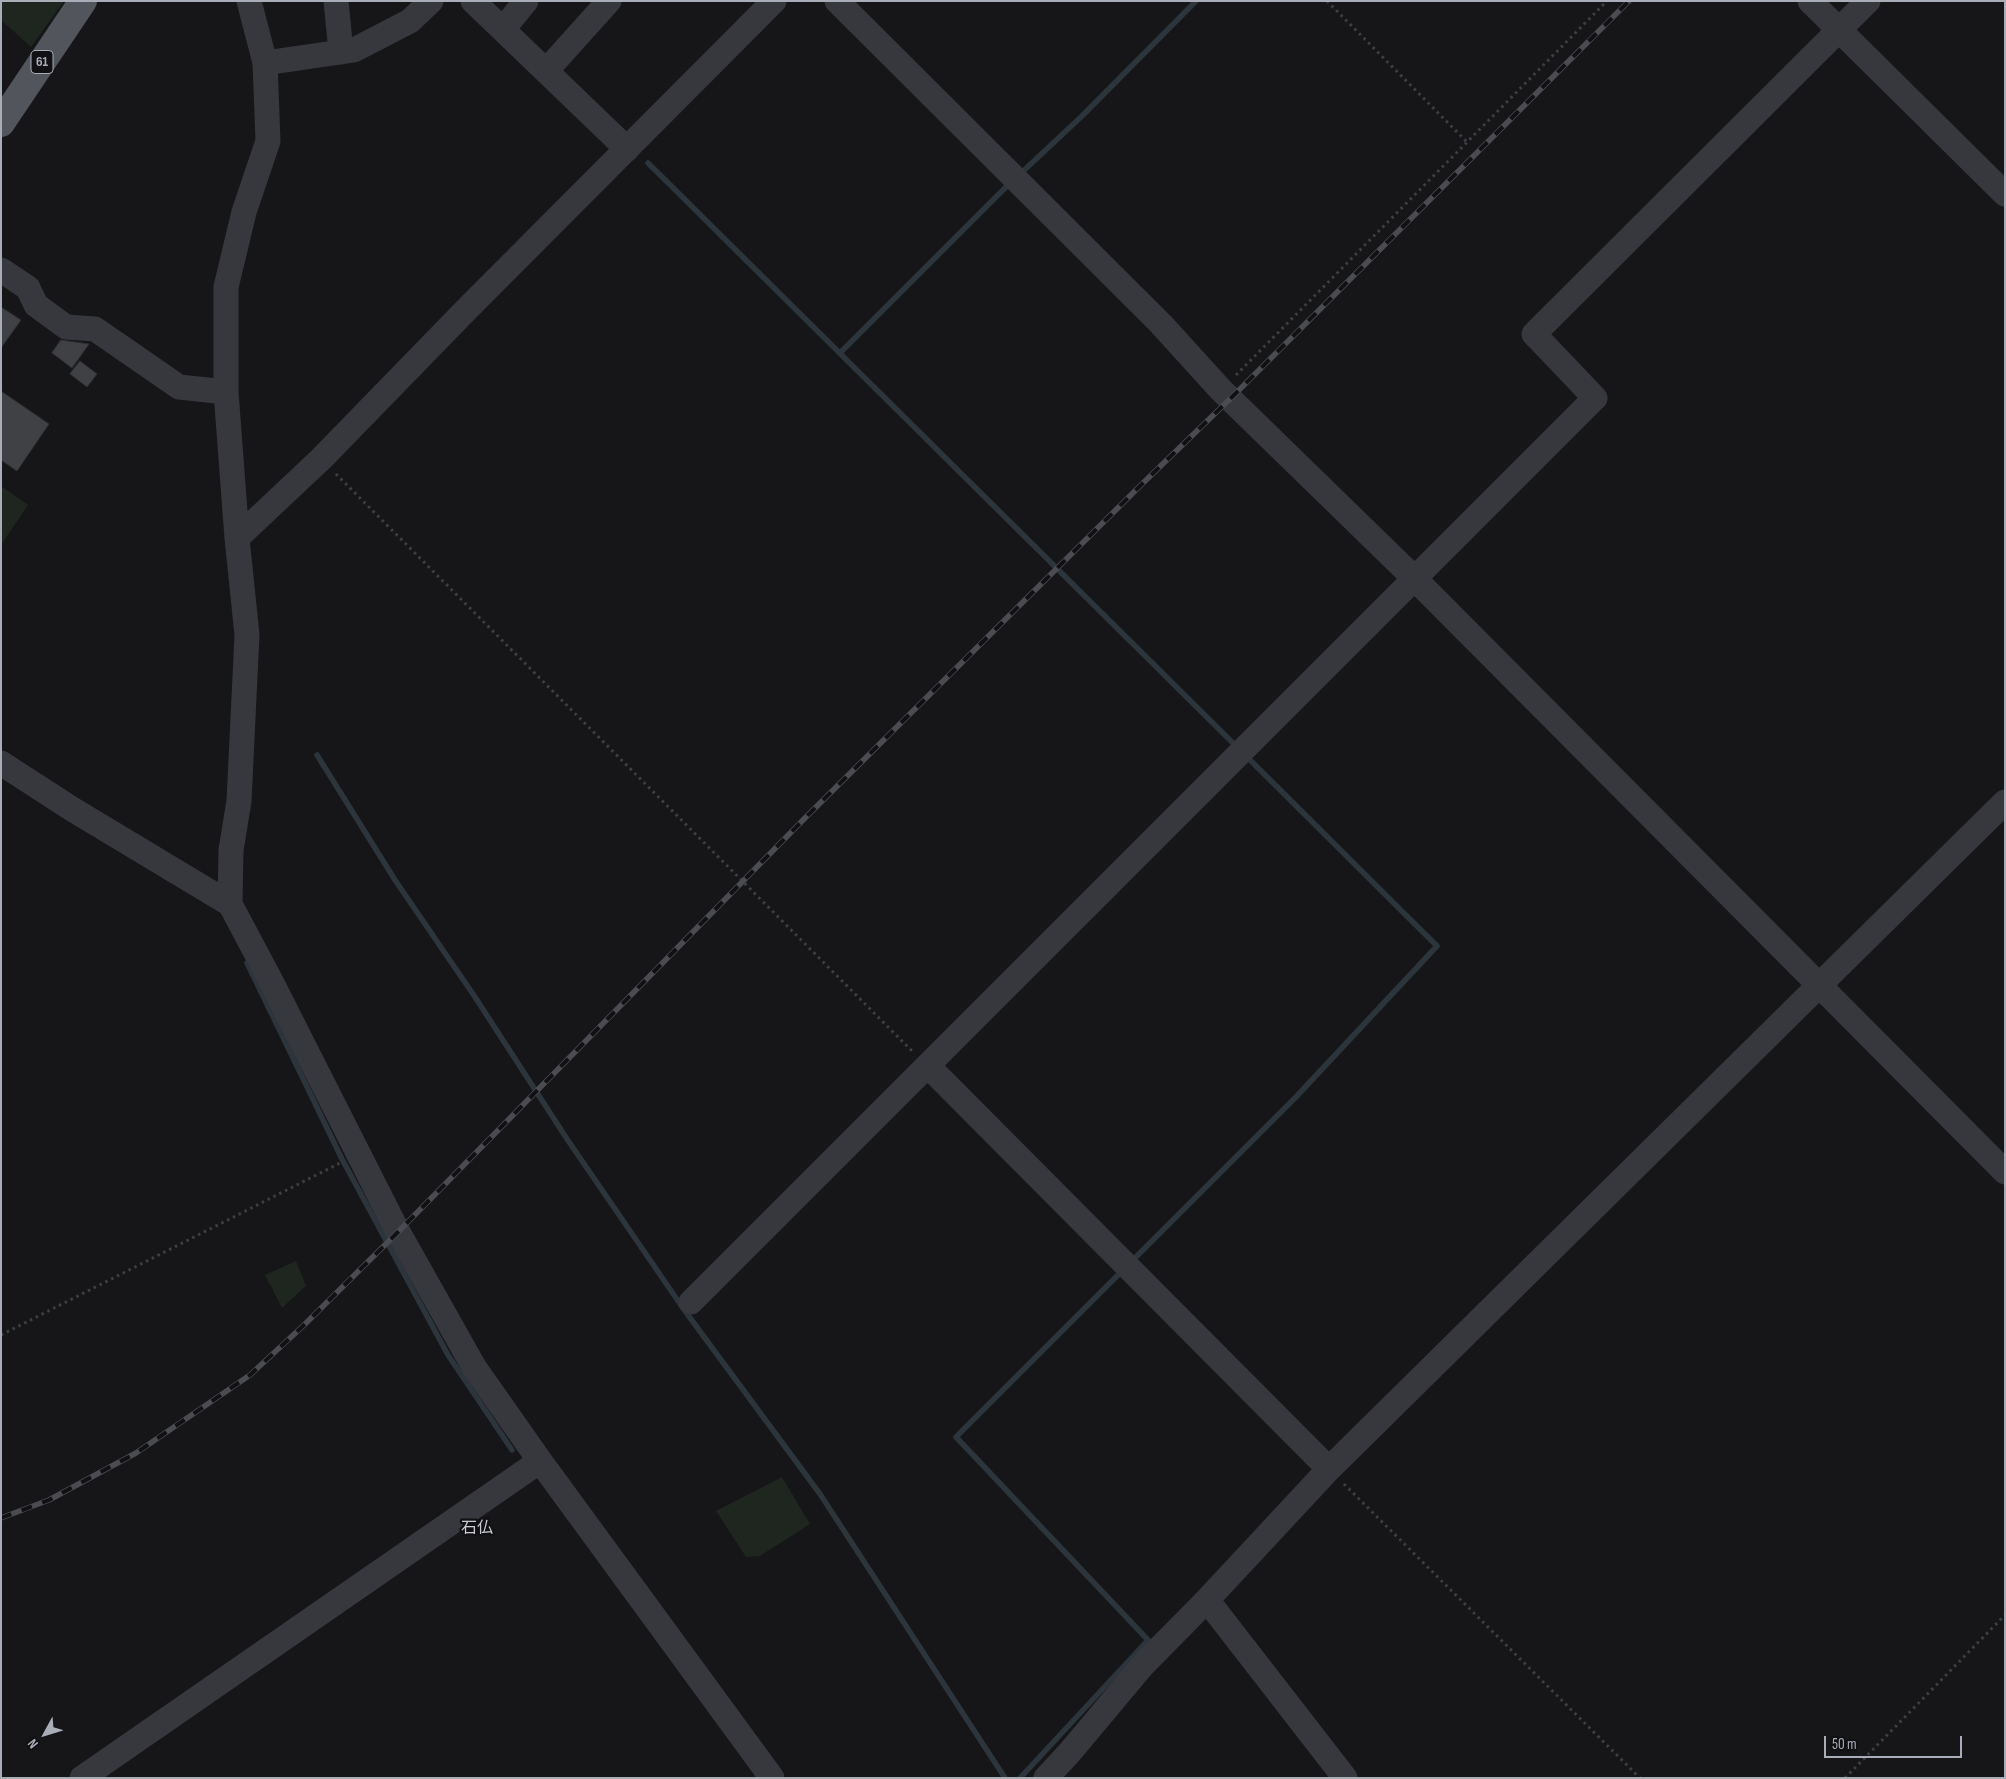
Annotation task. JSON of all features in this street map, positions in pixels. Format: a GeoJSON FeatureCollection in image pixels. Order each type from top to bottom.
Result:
{"type":"FeatureCollection","features":[{"type":"Feature","properties":{"kind":"main road","name":"61"},"geometry":{"type":"LineString","coordinates":[[1,123],[82,1]]}},
{"type":"Feature","properties":{"kind":"street"},"geometry":{"type":"LineString","coordinates":[[249,1],[265,63],[268,140],[244,212],[226,287],[226,392],[237,538],[247,636],[239,800],[231,850],[230,904],[398,1232],[474,1367],[772,1778]]}},
{"type":"Feature","properties":{"kind":"street"},"geometry":{"type":"LineString","coordinates":[[336,1],[341,52]]}},
{"type":"Feature","properties":{"kind":"street"},"geometry":{"type":"LineString","coordinates":[[265,63],[354,50],[410,21],[431,1]]}},
{"type":"Feature","properties":{"kind":"street"},"geometry":{"type":"LineString","coordinates":[[473,1],[627,149]]}},
{"type":"Feature","properties":{"kind":"street"},"geometry":{"type":"LineString","coordinates":[[503,29],[526,1]]}},
{"type":"Feature","properties":{"kind":"street"},"geometry":{"type":"LineString","coordinates":[[546,70],[609,1]]}},
{"type":"Feature","properties":{"kind":"street"},"geometry":{"type":"LineString","coordinates":[[237,538],[321,459],[467,309],[774,1]]}},
{"type":"Feature","properties":{"kind":"street"},"geometry":{"type":"LineString","coordinates":[[837,1],[1162,324],[1221,390],[1414,578],[2005,1172]]}},
{"type":"Feature","properties":{"kind":"street"},"geometry":{"type":"LineString","coordinates":[[1810,1],[2005,194]]}},
{"type":"Feature","properties":{"kind":"street"},"geometry":{"type":"LineString","coordinates":[[691,1302],[1595,398],[1534,334],[1868,1]]}},
{"type":"Feature","properties":{"kind":"street"},"geometry":{"type":"LineString","coordinates":[[1,270],[28,288],[36,306],[66,327],[95,329],[179,387],[226,392]]}},
{"type":"Feature","properties":{"kind":"street"},"geometry":{"type":"LineString","coordinates":[[1,763],[80,814],[230,904]]}},
{"type":"Feature","properties":{"kind":"street"},"geometry":{"type":"LineString","coordinates":[[1046,1778],[1142,1666],[1329,1470],[2005,802]]}},
{"type":"Feature","properties":{"kind":"street"},"geometry":{"type":"LineString","coordinates":[[928,1066],[1329,1470]]}},
{"type":"Feature","properties":{"kind":"street"},"geometry":{"type":"LineString","coordinates":[[84,1777],[540,1460]]}},
{"type":"Feature","properties":{"kind":"street"},"geometry":{"type":"LineString","coordinates":[[1207,1600],[1345,1778]]}},
{"type":"Feature","properties":{"kind":"path"},"geometry":{"type":"LineString","coordinates":[[1327,1],[1467,142]]}},
{"type":"Feature","properties":{"kind":"path"},"geometry":{"type":"LineString","coordinates":[[1221,390],[1607,1]]}},
{"type":"Feature","properties":{"kind":"path"},"geometry":{"type":"LineString","coordinates":[[321,459],[928,1066]]}},
{"type":"Feature","properties":{"kind":"path"},"geometry":{"type":"LineString","coordinates":[[1,1335],[358,1154]]}},
{"type":"Feature","properties":{"kind":"path"},"geometry":{"type":"LineString","coordinates":[[1329,1470],[1640,1778]]}},
{"type":"Feature","properties":{"kind":"path"},"geometry":{"type":"LineString","coordinates":[[1845,1778],[2005,1615]]}},
{"type":"Feature","properties":{"kind":"shaded area"},"geometry":{"type":"Polygon","coordinates":[[[1,1],[64,1],[31,47],[1,20],[1,1]]]}},
{"type":"Feature","properties":{"kind":"shaded area"},"geometry":{"type":"Polygon","coordinates":[[[1,486],[28,505],[1,545],[1,486]]]}},
{"type":"Feature","properties":{"kind":"shaded area"},"geometry":{"type":"Polygon","coordinates":[[[296,1261],[306,1286],[282,1308],[265,1275],[296,1261]]]}},
{"type":"Feature","properties":{"kind":"shaded area"},"geometry":{"type":"Polygon","coordinates":[[[782,1477],[810,1524],[760,1556],[746,1557],[716,1511],[782,1477]]]}},
{"type":"Feature","properties":{"kind":"building"},"geometry":{"type":"Polygon","coordinates":[[[1,307],[21,320],[1,348],[1,307]]]}},
{"type":"Feature","properties":{"kind":"building"},"geometry":{"type":"Polygon","coordinates":[[[61,340],[89,344],[72,368],[52,353],[61,340]]]}},
{"type":"Feature","properties":{"kind":"building"},"geometry":{"type":"Polygon","coordinates":[[[80,361],[97,374],[87,387],[70,374],[80,361]]]}},
{"type":"Feature","properties":{"kind":"building"},"geometry":{"type":"Polygon","coordinates":[[[1,391],[49,424],[17,471],[1,460],[1,391]]]}},
{"type":"Feature","properties":{"kind":"waterway"},"geometry":{"type":"LineString","coordinates":[[1019,175],[1082,116],[1196,1]]}},
{"type":"Feature","properties":{"kind":"waterway"},"geometry":{"type":"LineString","coordinates":[[648,163],[1238,748]]}},
{"type":"Feature","properties":{"kind":"waterway"},"geometry":{"type":"LineString","coordinates":[[840,353],[1010,183]]}},
{"type":"Feature","properties":{"kind":"waterway"},"geometry":{"type":"LineString","coordinates":[[317,755],[395,880],[475,997],[567,1139],[685,1311],[820,1494],[1005,1778]]}},
{"type":"Feature","properties":{"kind":"waterway"},"geometry":{"type":"LineString","coordinates":[[1131,1262],[1295,1098],[1437,946],[1246,756]]}},
{"type":"Feature","properties":{"kind":"waterway"},"geometry":{"type":"LineString","coordinates":[[247,963],[342,1159],[448,1355],[512,1450]]}},
{"type":"Feature","properties":{"kind":"waterway"},"geometry":{"type":"LineString","coordinates":[[1020,1778],[1148,1640],[956,1437],[1123,1270]]}},
{"type":"Feature","properties":{"kind":"railway"},"geometry":{"type":"LineString","coordinates":[[1,1518],[49,1500],[136,1453],[250,1375],[303,1326],[807,816],[1231,398],[1629,1]]}},
{"type":"Feature","properties":{"kind":"district","name":"石仏"},"geometry":{"type":"Point","coordinates":[477,1529]}}]}
